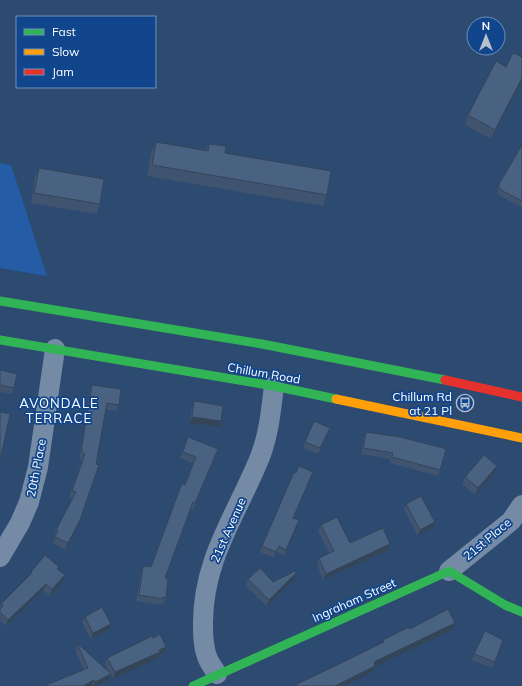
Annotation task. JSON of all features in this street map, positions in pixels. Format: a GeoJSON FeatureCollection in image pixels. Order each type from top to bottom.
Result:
{"type":"FeatureCollection","features":[{"type":"Feature","properties":{"kind":"street"},"geometry":{"type":"LineString","coordinates":[[0,301],[278,347],[445,379],[522,397]]}},
{"type":"Feature","properties":{"kind":"street","name":"Chillum Road"},"geometry":{"type":"LineString","coordinates":[[0,340],[274,386],[522,438]]}},
{"type":"Feature","properties":{"kind":"street","name":"20th Place"},"geometry":{"type":"LineString","coordinates":[[0,557],[20,523],[29,502],[38,467],[55,349]]}},
{"type":"Feature","properties":{"kind":"street","name":"21st Avenue"},"geometry":{"type":"LineString","coordinates":[[217,674],[207,658],[203,637],[203,606],[210,568],[220,541],[250,481],[263,449],[267,435],[274,386]]}},
{"type":"Feature","properties":{"kind":"street","name":"21st Place"},"geometry":{"type":"LineString","coordinates":[[449,571],[511,521],[522,505]]}},
{"type":"Feature","properties":{"kind":"street"},"geometry":{"type":"LineString","coordinates":[[449,571],[505,605],[522,612]]}},
{"type":"Feature","properties":{"kind":"street","name":"Ingraham Street"},"geometry":{"type":"LineString","coordinates":[[193,686],[449,571]]}},
{"type":"Feature","properties":{"kind":"shaded area"},"geometry":{"type":"Polygon","coordinates":[[[0,163],[11,165],[47,276],[0,268],[0,163]]]}},
{"type":"Feature","properties":{"kind":"building"},"geometry":{"type":"Polygon","coordinates":[[[513,53],[522,57],[522,78],[495,130],[468,115],[496,61],[506,67],[513,53]]]}},
{"type":"Feature","properties":{"kind":"building"},"geometry":{"type":"Polygon","coordinates":[[[156,142],[208,151],[209,144],[226,146],[225,153],[331,171],[327,195],[152,165],[156,142]]]}},
{"type":"Feature","properties":{"kind":"building"},"geometry":{"type":"Polygon","coordinates":[[[522,145],[522,201],[499,189],[500,187],[498,186],[522,145]]]}},
{"type":"Feature","properties":{"kind":"building"},"geometry":{"type":"Polygon","coordinates":[[[39,168],[104,179],[100,204],[34,193],[39,168]]]}},
{"type":"Feature","properties":{"kind":"building"},"geometry":{"type":"Polygon","coordinates":[[[0,370],[17,374],[14,388],[0,385],[0,370]]]}},
{"type":"Feature","properties":{"kind":"building"},"geometry":{"type":"Polygon","coordinates":[[[92,385],[121,389],[119,405],[107,403],[96,464],[99,465],[80,520],[68,543],[55,537],[58,531],[56,530],[76,492],[72,491],[85,454],[82,453],[82,446],[92,385]]]}},
{"type":"Feature","properties":{"kind":"building"},"geometry":{"type":"Polygon","coordinates":[[[194,401],[223,406],[221,421],[192,417],[194,401]]]}},
{"type":"Feature","properties":{"kind":"building"},"geometry":{"type":"Polygon","coordinates":[[[0,412],[10,414],[0,461],[0,412]]]}},
{"type":"Feature","properties":{"kind":"building"},"geometry":{"type":"Polygon","coordinates":[[[314,421],[330,428],[320,448],[305,442],[314,421]]]}},
{"type":"Feature","properties":{"kind":"building"},"geometry":{"type":"Polygon","coordinates":[[[366,432],[400,437],[443,448],[446,450],[440,470],[392,457],[393,453],[363,448],[366,432]]]}},
{"type":"Feature","properties":{"kind":"building"},"geometry":{"type":"Polygon","coordinates":[[[188,437],[218,449],[195,503],[193,502],[165,578],[168,578],[166,598],[163,597],[163,599],[139,595],[143,566],[151,567],[182,483],[185,485],[196,457],[183,452],[188,437]]]}},
{"type":"Feature","properties":{"kind":"building"},"geometry":{"type":"Polygon","coordinates":[[[484,455],[497,466],[478,488],[465,477],[484,455]]]}},
{"type":"Feature","properties":{"kind":"building"},"geometry":{"type":"Polygon","coordinates":[[[299,466],[313,472],[293,518],[299,520],[286,550],[279,546],[276,552],[262,546],[294,472],[296,473],[299,466]]]}},
{"type":"Feature","properties":{"kind":"building"},"geometry":{"type":"Polygon","coordinates":[[[421,496],[435,522],[420,530],[406,504],[421,496]]]}},
{"type":"Feature","properties":{"kind":"building"},"geometry":{"type":"Polygon","coordinates":[[[337,517],[350,543],[383,528],[390,544],[326,574],[319,558],[334,551],[321,525],[337,517]]]}},
{"type":"Feature","properties":{"kind":"building"},"geometry":{"type":"Polygon","coordinates":[[[45,555],[59,567],[57,569],[65,575],[52,589],[46,584],[8,620],[0,612],[0,609],[3,606],[1,604],[32,573],[31,572],[45,555]]]}},
{"type":"Feature","properties":{"kind":"building"},"geometry":{"type":"Polygon","coordinates":[[[260,568],[273,582],[295,571],[296,573],[269,600],[248,579],[260,568]]]}},
{"type":"Feature","properties":{"kind":"building"},"geometry":{"type":"Polygon","coordinates":[[[102,607],[111,624],[93,633],[85,617],[102,607]]]}},
{"type":"Feature","properties":{"kind":"building"},"geometry":{"type":"Polygon","coordinates":[[[448,609],[455,623],[374,662],[375,666],[335,686],[293,686],[384,642],[383,640],[409,627],[410,629],[448,609]]]}},
{"type":"Feature","properties":{"kind":"building"},"geometry":{"type":"Polygon","coordinates":[[[485,631],[503,640],[495,662],[474,654],[485,631]]]}},
{"type":"Feature","properties":{"kind":"building"},"geometry":{"type":"Polygon","coordinates":[[[160,634],[166,647],[159,650],[160,652],[115,672],[107,658],[152,636],[153,638],[160,634]]]}},
{"type":"Feature","properties":{"kind":"building"},"geometry":{"type":"Polygon","coordinates":[[[77,643],[111,674],[83,686],[44,686],[88,668],[77,643]]]}},
{"type":"Feature","properties":{"kind":"traffic: fast"},"geometry":{"type":"LineString","coordinates":[[0,301],[262,344],[445,380]]}},
{"type":"Feature","properties":{"kind":"traffic: fast"},"geometry":{"type":"LineString","coordinates":[[0,340],[274,386],[336,399]]}},
{"type":"Feature","properties":{"kind":"traffic: fast"},"geometry":{"type":"LineString","coordinates":[[193,686],[449,571],[505,605],[522,612]]}},
{"type":"Feature","properties":{"kind":"traffic: slow"},"geometry":{"type":"LineString","coordinates":[[336,399],[522,438]]}},
{"type":"Feature","properties":{"kind":"traffic: jam"},"geometry":{"type":"LineString","coordinates":[[445,380],[522,397]]}},
{"type":"Feature","properties":{"kind":"place","name":"Chillum Rd at 21 Pl"},"geometry":{"type":"Point","coordinates":[465,403]}},
{"type":"Feature","properties":{"kind":"district","name":"AVONDALE TERRACE"},"geometry":{"type":"Point","coordinates":[59,410]}}]}
